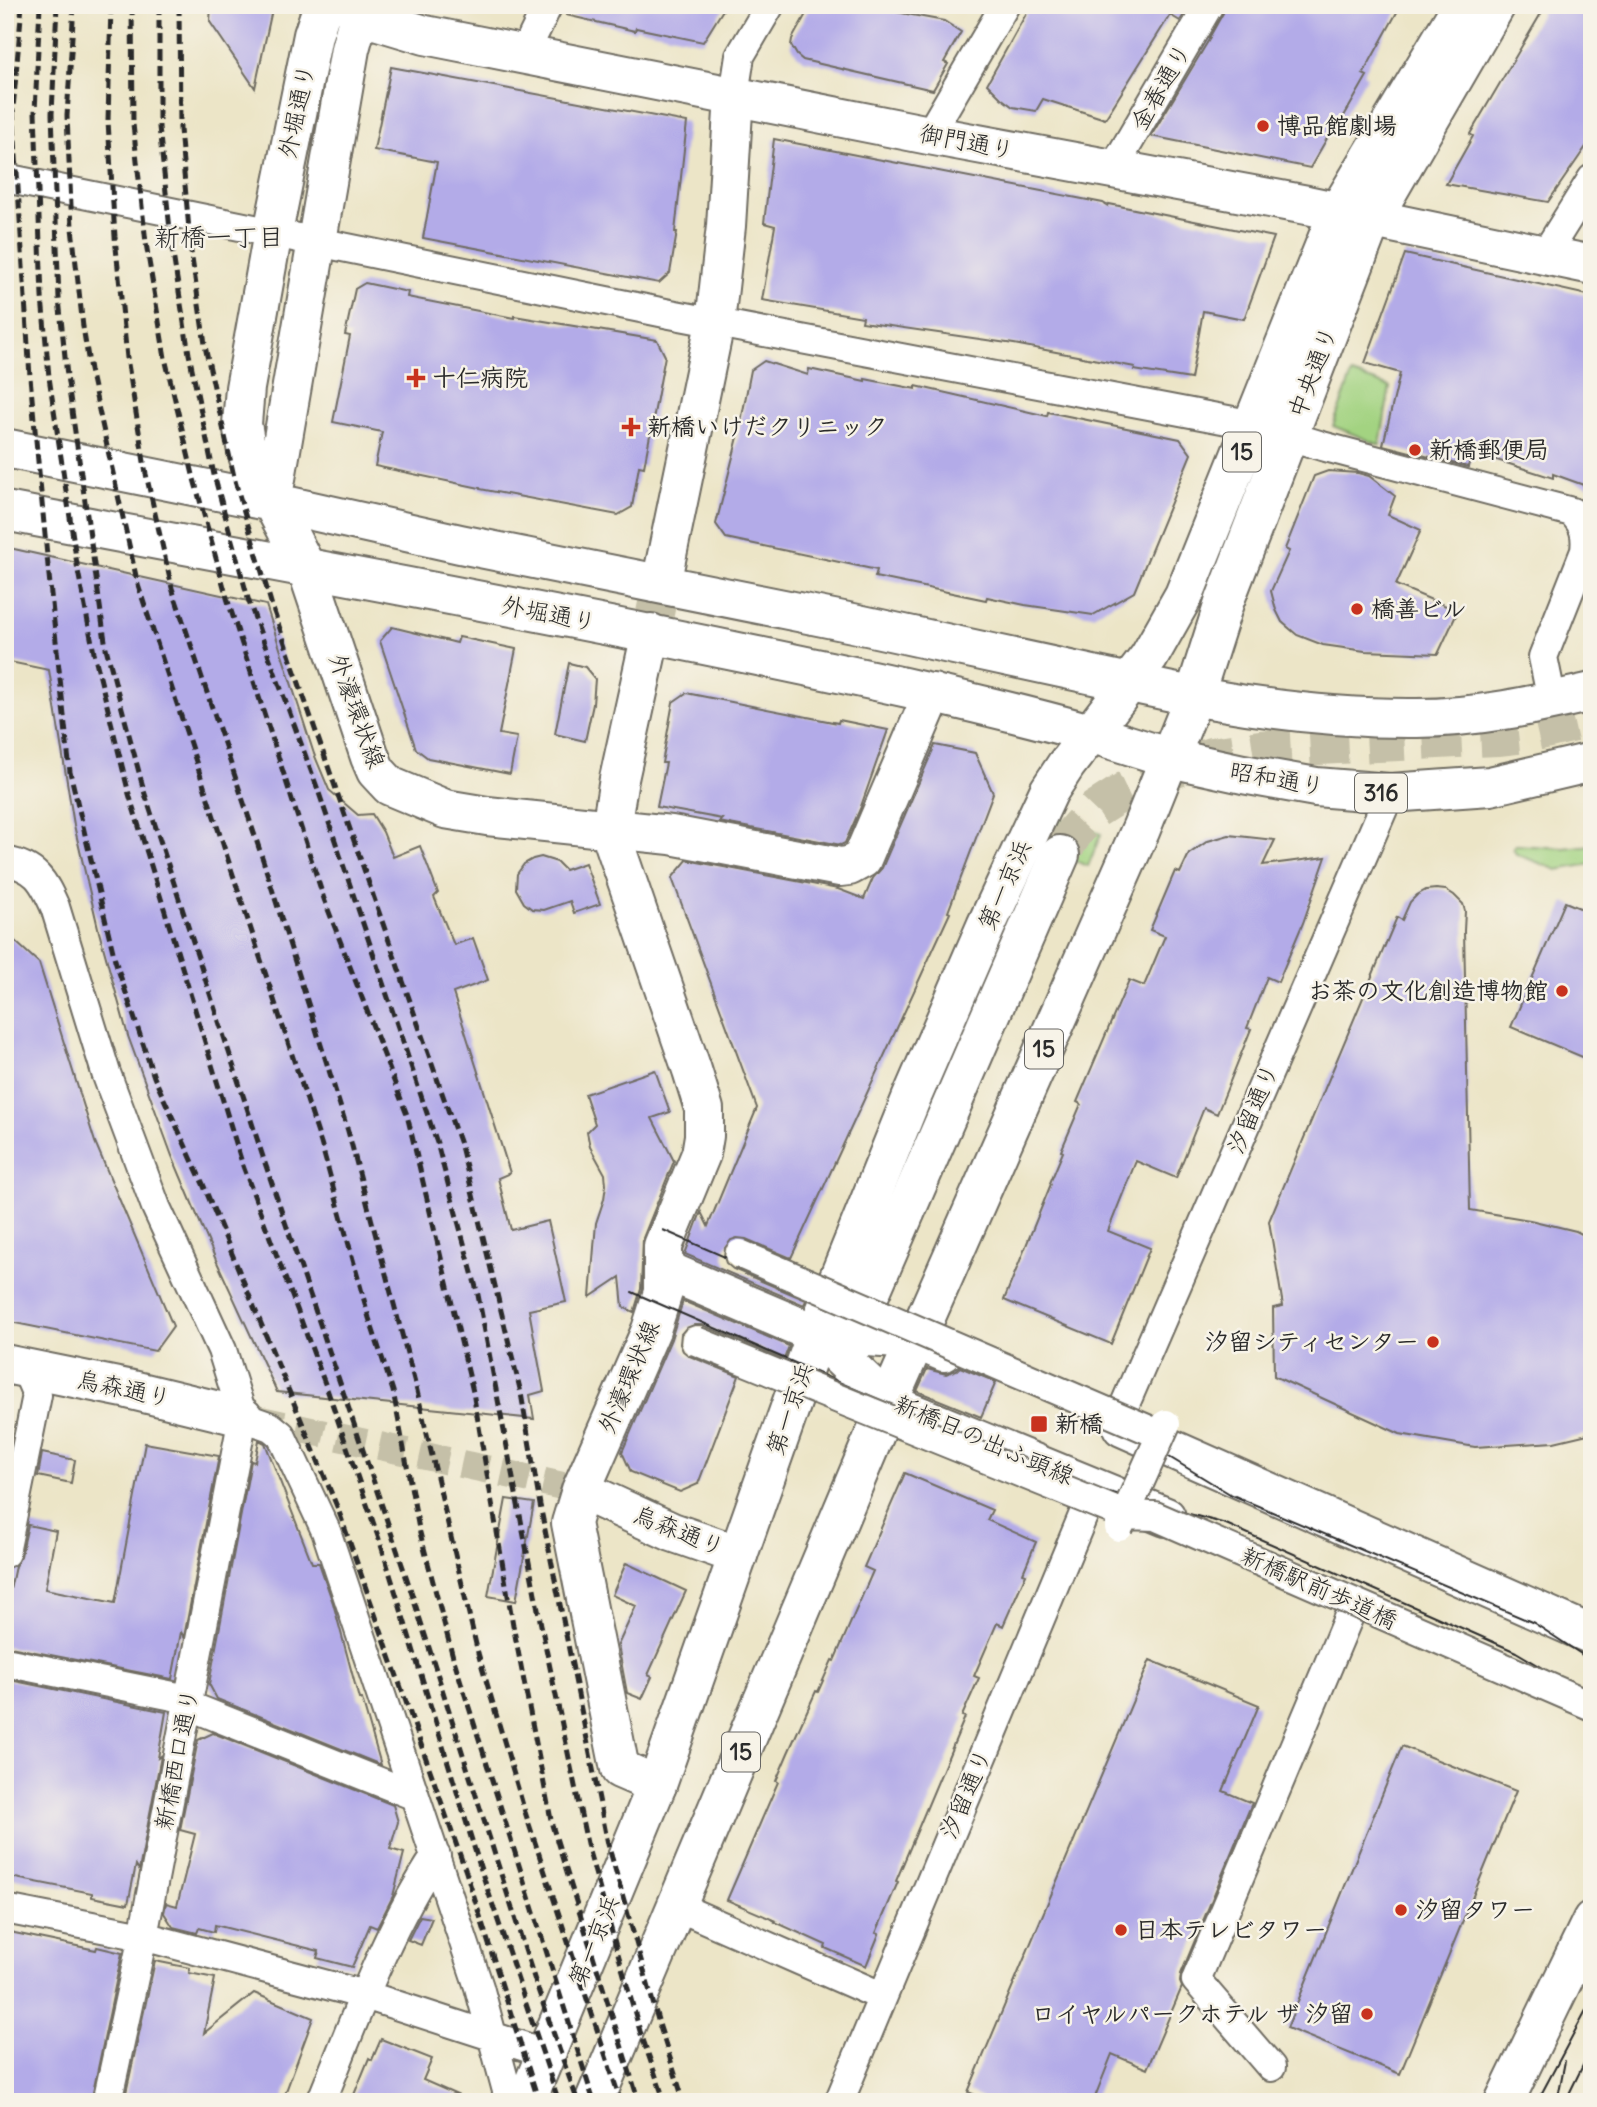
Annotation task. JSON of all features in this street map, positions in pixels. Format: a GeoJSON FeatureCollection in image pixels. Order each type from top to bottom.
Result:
{"type":"FeatureCollection","features":[{"type":"Feature","properties":{"kind":"main road","name":"中央通り"},"geometry":{"type":"LineString","coordinates":[[1090,733],[1130,683],[1167,628],[1184,595],[1254,425],[1355,215],[1462,5]]}},
{"type":"Feature","properties":{"kind":"main road","name":"中央通り"},"geometry":{"type":"LineString","coordinates":[[1169,755],[1194,697],[1225,600],[1289,436],[1355,215],[1496,5]]}},
{"type":"Feature","properties":{"kind":"main road","name":"御門通り"},"geometry":{"type":"LineString","coordinates":[[347,7],[425,35],[929,135],[1355,215],[1592,265]]}},
{"type":"Feature","properties":{"kind":"main road","name":"外堀通り"},"geometry":{"type":"LineString","coordinates":[[272,502],[255,476],[247,452],[242,424],[244,388],[272,232],[313,35],[347,7]]}},
{"type":"Feature","properties":{"kind":"main road","name":"外堀通り"},"geometry":{"type":"LineString","coordinates":[[272,502],[350,49],[347,7]]}},
{"type":"Feature","properties":{"kind":"main road"},"geometry":{"type":"LineString","coordinates":[[661,584],[715,323],[726,226],[734,95]]}},
{"type":"Feature","properties":{"kind":"main road","name":"外堀通り"},"geometry":{"type":"LineString","coordinates":[[5,448],[1130,683]]}},
{"type":"Feature","properties":{"kind":"main road","name":"外濠環状線"},"geometry":{"type":"LineString","coordinates":[[272,502],[307,569],[370,757],[382,779],[412,797],[445,809],[671,835],[839,867],[856,864],[862,859],[933,693]]}},
{"type":"Feature","properties":{"kind":"main road","name":"外堀通り"},"geometry":{"type":"LineString","coordinates":[[5,511],[651,633],[933,693],[1090,733]]}},
{"type":"Feature","properties":{"kind":"main road"},"geometry":{"type":"LineString","coordinates":[[611,828],[621,766],[651,633]]}},
{"type":"Feature","properties":{"kind":"main road"},"geometry":{"type":"LineString","coordinates":[[1130,683],[1194,697],[1261,707],[1358,717],[1418,718],[1483,713],[1592,692]]}},
{"type":"Feature","properties":{"kind":"main road","name":"昭和通り"},"geometry":{"type":"LineString","coordinates":[[1090,733],[1243,774],[1316,787],[1390,793],[1490,786],[1592,762]]}},
{"type":"Feature","properties":{"kind":"main road","name":"第一京浜"},"geometry":{"type":"LineString","coordinates":[[526,2102],[657,1785],[816,1334],[911,1099],[1026,838],[1049,791],[1090,733]]}},
{"type":"Feature","properties":{"kind":"main road","name":"15"},"geometry":{"type":"LineString","coordinates":[[594,2102],[888,1403],[1141,829],[1169,755]]}},
{"type":"Feature","properties":{"kind":"main road","name":"外濠環状線"},"geometry":{"type":"LineString","coordinates":[[576,1506],[651,1330],[663,1292],[663,1246],[701,1154],[704,1136],[704,1109],[614,846],[611,828]]}},
{"type":"Feature","properties":{"kind":"main road"},"geometry":{"type":"LineString","coordinates":[[816,1334],[866,1303],[1060,855]]}},
{"type":"Feature","properties":{"kind":"main road"},"geometry":{"type":"LineString","coordinates":[[663,1261],[675,1274],[816,1334],[916,1340],[1592,1635]]}},
{"type":"Feature","properties":{"kind":"main road","name":"新橋日の出ふ頭線"},"geometry":{"type":"LineString","coordinates":[[816,1334],[888,1403],[1095,1487],[1592,1700]]}},
{"type":"Feature","properties":{"kind":"main road","name":"烏森通り"},"geometry":{"type":"LineString","coordinates":[[15,1366],[243,1417]]}},
{"type":"Feature","properties":{"kind":"main road"},"geometry":{"type":"LineString","coordinates":[[576,1506],[620,1769],[657,1785]]}},
{"type":"Feature","properties":{"kind":"main road","name":"烏森通り"},"geometry":{"type":"LineString","coordinates":[[576,1506],[672,1532],[738,1555]]}},
{"type":"Feature","properties":{"kind":"main road"},"geometry":{"type":"LineString","coordinates":[[1504,2102],[1592,1920]]}},
{"type":"Feature","properties":{"kind":"street"},"geometry":{"type":"LineString","coordinates":[[524,54],[548,5]]}},
{"type":"Feature","properties":{"kind":"street"},"geometry":{"type":"LineString","coordinates":[[734,95],[740,55],[769,5]]}},
{"type":"Feature","properties":{"kind":"street"},"geometry":{"type":"LineString","coordinates":[[929,135],[1005,5]]}},
{"type":"Feature","properties":{"kind":"street","name":"金春通り"},"geometry":{"type":"LineString","coordinates":[[1113,169],[1209,5]]}},
{"type":"Feature","properties":{"kind":"street"},"geometry":{"type":"LineString","coordinates":[[5,178],[715,323],[1254,425],[1572,512],[1582,522],[1587,535],[1585,551],[1543,657],[1552,701]]}},
{"type":"Feature","properties":{"kind":"street"},"geometry":{"type":"LineString","coordinates":[[1544,256],[1592,179]]}},
{"type":"Feature","properties":{"kind":"street","name":"汐留通り"},"geometry":{"type":"LineString","coordinates":[[1116,1425],[1390,793]]}},
{"type":"Feature","properties":{"kind":"street"},"geometry":{"type":"LineString","coordinates":[[5,860],[22,864],[35,873],[46,886],[55,907],[106,1073],[156,1207],[222,1350],[243,1417],[271,1427],[281,1435],[326,1531],[479,1987],[510,2102]]}},
{"type":"Feature","properties":{"kind":"street"},"geometry":{"type":"LineString","coordinates":[[740,1254],[1164,1429],[1122,1521]]}},
{"type":"Feature","properties":{"kind":"street","name":"新橋駅前歩道橋"},"geometry":{"type":"LineString","coordinates":[[696,1341],[1122,1521],[1155,1516],[1592,1706]]}},
{"type":"Feature","properties":{"kind":"street"},"geometry":{"type":"LineString","coordinates":[[5,1553],[37,1395],[15,1366]]}},
{"type":"Feature","properties":{"kind":"street","name":"新橋西口通り"},"geometry":{"type":"LineString","coordinates":[[107,2102],[143,1936],[243,1417]]}},
{"type":"Feature","properties":{"kind":"street","name":"汐留通り"},"geometry":{"type":"LineString","coordinates":[[839,2102],[1095,1487]]}},
{"type":"Feature","properties":{"kind":"street"},"geometry":{"type":"LineString","coordinates":[[1271,2067],[1196,1980],[1354,1604]]}},
{"type":"Feature","properties":{"kind":"street"},"geometry":{"type":"LineString","coordinates":[[5,1662],[187,1702],[415,1796]]}},
{"type":"Feature","properties":{"kind":"street"},"geometry":{"type":"LineString","coordinates":[[321,2102],[365,1995],[406,1906],[436,1856]]}},
{"type":"Feature","properties":{"kind":"street"},"geometry":{"type":"LineString","coordinates":[[676,1906],[881,1996]]}},
{"type":"Feature","properties":{"kind":"street"},"geometry":{"type":"LineString","coordinates":[[5,1909],[143,1936],[365,1995],[547,2054]]}},
{"type":"Feature","properties":{"kind":"green space"},"geometry":{"type":"Polygon","coordinates":[[[1352,374],[1390,387],[1380,445],[1333,426],[1352,374]]]}},
{"type":"Feature","properties":{"kind":"green space"},"geometry":{"type":"Polygon","coordinates":[[[1059,818],[1101,834],[1088,866],[1042,848],[1059,818]]]}},
{"type":"Feature","properties":{"kind":"green space"},"geometry":{"type":"Polygon","coordinates":[[[1516,845],[1563,848],[1592,845],[1592,864],[1557,870],[1516,854],[1513,848],[1516,845]]]}},
{"type":"Feature","properties":{"kind":"building"},"geometry":{"type":"Polygon","coordinates":[[[211,5],[273,5],[255,88],[210,22],[211,5]]]}},
{"type":"Feature","properties":{"kind":"building"},"geometry":{"type":"Polygon","coordinates":[[[567,5],[726,5],[703,42],[636,28],[635,31],[566,15],[567,5]]]}},
{"type":"Feature","properties":{"kind":"building"},"geometry":{"type":"Polygon","coordinates":[[[811,5],[859,5],[944,21],[961,32],[944,62],[948,64],[933,90],[803,60],[791,45],[811,5]]]}},
{"type":"Feature","properties":{"kind":"building"},"geometry":{"type":"Polygon","coordinates":[[[1031,5],[1190,5],[1180,21],[1170,15],[1105,119],[1043,99],[1036,111],[1013,107],[987,84],[1031,5]]]}},
{"type":"Feature","properties":{"kind":"building"},"geometry":{"type":"Polygon","coordinates":[[[1226,5],[1401,5],[1363,74],[1367,76],[1310,168],[1151,136],[1210,38],[1226,5]]]}},
{"type":"Feature","properties":{"kind":"building"},"geometry":{"type":"Polygon","coordinates":[[[1546,5],[1592,5],[1592,138],[1548,202],[1446,184],[1473,136],[1470,134],[1546,5]]]}},
{"type":"Feature","properties":{"kind":"building"},"geometry":{"type":"Polygon","coordinates":[[[391,67],[687,122],[677,232],[670,273],[659,283],[423,238],[437,162],[374,150],[391,67]]]}},
{"type":"Feature","properties":{"kind":"building"},"geometry":{"type":"Polygon","coordinates":[[[774,139],[1274,237],[1244,319],[1203,311],[1191,379],[1134,370],[1135,367],[1014,344],[862,322],[863,317],[762,300],[775,226],[764,223],[774,139]]]}},
{"type":"Feature","properties":{"kind":"building"},"geometry":{"type":"Polygon","coordinates":[[[1405,254],[1592,296],[1592,488],[1553,474],[1553,478],[1472,452],[1468,467],[1383,445],[1400,373],[1365,363],[1405,254]]]}},
{"type":"Feature","properties":{"kind":"building"},"geometry":{"type":"Polygon","coordinates":[[[365,283],[408,292],[407,297],[514,318],[657,340],[665,356],[644,467],[639,466],[632,507],[618,515],[375,466],[382,432],[333,422],[350,336],[345,335],[355,289],[365,283]]]}},
{"type":"Feature","properties":{"kind":"building"},"geometry":{"type":"Polygon","coordinates":[[[764,361],[808,375],[809,369],[865,381],[916,389],[916,386],[1047,416],[1048,412],[1180,439],[1191,454],[1134,592],[1093,615],[987,597],[986,600],[875,577],[877,570],[726,538],[716,524],[738,437],[751,370],[764,361]]]}},
{"type":"Feature","properties":{"kind":"building"},"geometry":{"type":"Polygon","coordinates":[[[1328,471],[1369,476],[1395,496],[1388,515],[1421,530],[1396,585],[1458,611],[1438,654],[1365,651],[1323,645],[1297,635],[1282,622],[1271,591],[1289,551],[1285,549],[1314,476],[1328,471]]]}},
{"type":"Feature","properties":{"kind":"building"},"geometry":{"type":"Polygon","coordinates":[[[5,547],[266,605],[314,754],[329,790],[358,815],[372,814],[393,857],[420,846],[438,893],[434,897],[454,945],[473,938],[488,980],[453,993],[510,1173],[498,1178],[511,1230],[548,1221],[566,1302],[529,1310],[544,1391],[530,1395],[534,1419],[277,1392],[172,1156],[128,1036],[99,932],[74,825],[49,670],[5,661],[5,547]]]}},
{"type":"Feature","properties":{"kind":"building"},"geometry":{"type":"Polygon","coordinates":[[[392,627],[457,643],[459,637],[516,649],[499,734],[517,737],[510,774],[428,758],[416,749],[380,641],[392,627]]]}},
{"type":"Feature","properties":{"kind":"building"},"geometry":{"type":"Polygon","coordinates":[[[569,663],[585,667],[595,679],[585,741],[555,734],[569,663]]]}},
{"type":"Feature","properties":{"kind":"building"},"geometry":{"type":"Polygon","coordinates":[[[686,693],[838,723],[839,720],[888,730],[845,843],[841,845],[719,822],[722,819],[657,807],[666,763],[662,763],[673,702],[686,693]]]}},
{"type":"Feature","properties":{"kind":"building"},"geometry":{"type":"Polygon","coordinates":[[[935,745],[975,753],[993,793],[948,912],[950,913],[791,1258],[746,1239],[731,1240],[725,1248],[726,1263],[733,1269],[806,1300],[804,1305],[685,1254],[701,1212],[708,1226],[757,1108],[672,878],[687,860],[838,889],[864,899],[873,878],[882,868],[935,745]]]}},
{"type":"Feature","properties":{"kind":"building"},"geometry":{"type":"Polygon","coordinates":[[[1229,835],[1275,840],[1263,865],[1326,857],[1303,923],[1278,982],[1267,977],[1247,1028],[1251,1029],[1217,1114],[1204,1108],[1176,1178],[1136,1161],[1108,1231],[1150,1248],[1111,1344],[1004,1300],[1081,1104],[1077,1102],[1129,980],[1144,986],[1165,936],[1150,930],[1175,871],[1180,873],[1189,854],[1208,841],[1229,835]]]}},
{"type":"Feature","properties":{"kind":"building"},"geometry":{"type":"Polygon","coordinates":[[[541,857],[557,862],[565,870],[585,863],[600,904],[574,913],[570,901],[544,910],[532,909],[524,903],[516,889],[517,874],[524,864],[541,857]]]}},
{"type":"Feature","properties":{"kind":"building"},"geometry":{"type":"Polygon","coordinates":[[[1436,889],[1446,890],[1454,895],[1463,904],[1465,911],[1470,1210],[1530,1220],[1576,1231],[1592,1239],[1592,1433],[1554,1442],[1475,1447],[1400,1434],[1274,1376],[1273,1308],[1283,1306],[1269,1221],[1397,917],[1402,920],[1410,902],[1417,895],[1436,889]]]}},
{"type":"Feature","properties":{"kind":"building"},"geometry":{"type":"Polygon","coordinates":[[[1565,902],[1592,913],[1592,1061],[1511,1027],[1565,902]]]}},
{"type":"Feature","properties":{"kind":"building"},"geometry":{"type":"Polygon","coordinates":[[[5,932],[39,963],[95,1142],[173,1326],[155,1351],[5,1321],[5,932]]]}},
{"type":"Feature","properties":{"kind":"building"},"geometry":{"type":"Polygon","coordinates":[[[655,1070],[670,1112],[652,1118],[674,1161],[643,1238],[641,1289],[634,1312],[623,1307],[620,1277],[590,1297],[596,1223],[606,1185],[605,1174],[590,1147],[587,1132],[595,1124],[585,1094],[655,1070]]]}},
{"type":"Feature","properties":{"kind":"building"},"geometry":{"type":"Polygon","coordinates":[[[683,1301],[789,1346],[784,1359],[702,1325],[686,1328],[681,1334],[680,1344],[689,1356],[739,1376],[698,1484],[680,1492],[631,1472],[622,1452],[671,1339],[683,1301]]]}},
{"type":"Feature","properties":{"kind":"building"},"geometry":{"type":"Polygon","coordinates":[[[960,1367],[996,1382],[981,1417],[917,1391],[927,1369],[946,1374],[960,1367]]]}},
{"type":"Feature","properties":{"kind":"building"},"geometry":{"type":"Polygon","coordinates":[[[259,1440],[265,1443],[312,1563],[319,1563],[381,1765],[217,1699],[209,1684],[251,1461],[255,1462],[259,1440]]]}},
{"type":"Feature","properties":{"kind":"building"},"geometry":{"type":"Polygon","coordinates":[[[145,1443],[219,1456],[184,1637],[181,1632],[172,1679],[5,1646],[5,1614],[15,1566],[21,1556],[28,1525],[56,1531],[45,1589],[115,1603],[145,1443]]]}},
{"type":"Feature","properties":{"kind":"building"},"geometry":{"type":"Polygon","coordinates":[[[42,1453],[75,1460],[71,1483],[38,1476],[42,1453]]]}},
{"type":"Feature","properties":{"kind":"building"},"geometry":{"type":"Polygon","coordinates":[[[905,1473],[992,1510],[987,1520],[1036,1542],[1023,1573],[1026,1574],[1003,1626],[997,1623],[974,1676],[979,1678],[962,1716],[965,1717],[896,1881],[898,1882],[876,1933],[879,1934],[866,1966],[727,1900],[788,1753],[816,1691],[818,1692],[832,1660],[834,1661],[873,1571],[864,1567],[905,1473]]]}},
{"type":"Feature","properties":{"kind":"building"},"geometry":{"type":"Polygon","coordinates":[[[506,1499],[534,1503],[516,1601],[488,1596],[506,1499]]]}},
{"type":"Feature","properties":{"kind":"building"},"geometry":{"type":"Polygon","coordinates":[[[626,1563],[686,1591],[648,1675],[652,1677],[642,1699],[627,1693],[618,1645],[636,1606],[612,1595],[626,1563]]]}},
{"type":"Feature","properties":{"kind":"building","name":"日本テレビタワー"},"geometry":{"type":"Polygon","coordinates":[[[1150,1660],[1259,1705],[1223,1791],[1252,1803],[1181,1974],[1182,1987],[1147,2069],[1112,2054],[1093,2102],[992,2102],[968,2092],[1150,1660]]]}},
{"type":"Feature","properties":{"kind":"building"},"geometry":{"type":"Polygon","coordinates":[[[5,1679],[166,1712],[158,1758],[161,1756],[143,1850],[139,1870],[136,1865],[128,1904],[92,1897],[92,1893],[5,1876],[5,1679]]]}},
{"type":"Feature","properties":{"kind":"building"},"geometry":{"type":"Polygon","coordinates":[[[213,1733],[393,1805],[398,1822],[390,1849],[404,1853],[393,1896],[377,1928],[370,1925],[352,1967],[317,1958],[319,1951],[215,1925],[214,1932],[199,1928],[197,1933],[173,1927],[164,1913],[166,1903],[177,1906],[195,1834],[180,1830],[198,1740],[213,1733]]]}},
{"type":"Feature","properties":{"kind":"building","name":"汐留タワー"},"geometry":{"type":"Polygon","coordinates":[[[1402,1746],[1516,1791],[1400,2074],[1287,2028],[1402,1746]]]}},
{"type":"Feature","properties":{"kind":"building"},"geometry":{"type":"Polygon","coordinates":[[[420,1916],[432,1918],[421,1945],[408,1940],[420,1916]]]}},
{"type":"Feature","properties":{"kind":"building"},"geometry":{"type":"Polygon","coordinates":[[[5,1931],[122,1953],[91,2102],[5,2102],[5,1931]]]}},
{"type":"Feature","properties":{"kind":"building"},"geometry":{"type":"Polygon","coordinates":[[[155,1961],[190,1968],[189,1973],[215,1978],[204,2033],[254,1993],[313,2018],[282,2102],[124,2102],[155,1961]]]}},
{"type":"Feature","properties":{"kind":"building"},"geometry":{"type":"Polygon","coordinates":[[[381,2039],[432,2059],[423,2080],[473,2102],[351,2102],[369,2058],[372,2060],[381,2039]]]}},
{"type":"Feature","properties":{"kind":"tunnel"},"geometry":{"type":"LineString","coordinates":[[651,633],[661,584]]}},
{"type":"Feature","properties":{"kind":"tunnel"},"geometry":{"type":"LineString","coordinates":[[1060,855],[1076,830],[1096,809],[1151,778],[1211,756],[1260,749],[1498,737],[1527,734],[1592,719]]}},
{"type":"Feature","properties":{"kind":"tunnel"},"geometry":{"type":"LineString","coordinates":[[256,1419],[581,1490]]}},
{"type":"Feature","properties":{"kind":"tram line"},"geometry":{"type":"LineString","coordinates":[[663,1230],[1090,1416],[1146,1443],[1230,1494],[1534,1623],[1581,1654],[1592,1665]]}},
{"type":"Feature","properties":{"kind":"tram line"},"geometry":{"type":"LineString","coordinates":[[632,1292],[1062,1479],[1226,1524],[1516,1652],[1562,1679],[1592,1704]]}},
{"type":"Feature","properties":{"kind":"tram line"},"geometry":{"type":"LineString","coordinates":[[1537,2102],[1592,1999]]}},
{"type":"Feature","properties":{"kind":"tram line"},"geometry":{"type":"LineString","coordinates":[[1565,2102],[1592,2047]]}},
{"type":"Feature","properties":{"kind":"tram line"},"geometry":{"type":"LineString","coordinates":[[1557,2102],[1565,2061]]}},
{"type":"Feature","properties":{"kind":"railway"},"geometry":{"type":"LineString","coordinates":[[22,5],[13,109],[30,377],[48,566],[70,772],[115,960],[154,1077],[203,1184],[338,1509],[466,1872],[539,2102]]}},
{"type":"Feature","properties":{"kind":"railway"},"geometry":{"type":"LineString","coordinates":[[40,5],[35,112],[42,297],[49,377],[78,571],[94,653],[129,794],[243,1166],[327,1389],[381,1545],[482,1873],[559,2102]]}},
{"type":"Feature","properties":{"kind":"railway"},"geometry":{"type":"LineString","coordinates":[[57,5],[52,114],[59,299],[67,376],[106,648],[144,791],[265,1163],[410,1588],[536,1984],[578,2102]]}},
{"type":"Feature","properties":{"kind":"railway"},"geometry":{"type":"LineString","coordinates":[[74,5],[67,116],[72,228],[90,370],[138,585],[321,1143],[369,1318],[393,1391],[419,1529],[453,1657],[594,2102]]}},
{"type":"Feature","properties":{"kind":"railway"},"geometry":{"type":"LineString","coordinates":[[111,5],[108,121],[115,237],[127,358],[146,474],[172,588],[263,860],[348,1131],[417,1391],[478,1653],[525,1812],[621,2102]]}},
{"type":"Feature","properties":{"kind":"railway"},"geometry":{"type":"LineString","coordinates":[[132,5],[133,124],[146,243],[165,358],[194,479],[227,598],[324,899],[407,1115],[473,1392],[513,1625],[552,1825],[639,2102]]}},
{"type":"Feature","properties":{"kind":"railway"},"geometry":{"type":"LineString","coordinates":[[159,5],[159,127],[172,248],[189,354],[214,475],[249,602],[317,787],[437,1143],[478,1295],[540,1620],[588,1848],[640,2031],[665,2102]]}},
{"type":"Feature","properties":{"kind":"railway"},"geometry":{"type":"LineString","coordinates":[[179,5],[180,129],[191,252],[206,351],[235,481],[272,606],[462,1150],[521,1393],[540,1505],[608,1844],[684,2102]]}},
{"type":"Feature","properties":{"kind":"place","name":"博品館劇場"},"geometry":{"type":"Point","coordinates":[1263,126]}},
{"type":"Feature","properties":{"kind":"place","name":"十仁病院"},"geometry":{"type":"Point","coordinates":[416,378]}},
{"type":"Feature","properties":{"kind":"place","name":"新橋いけだクリニック"},"geometry":{"type":"Point","coordinates":[631,427]}},
{"type":"Feature","properties":{"kind":"place","name":"新橋郵便局"},"geometry":{"type":"Point","coordinates":[1415,450]}},
{"type":"Feature","properties":{"kind":"place","name":"橋善ビル"},"geometry":{"type":"Point","coordinates":[1357,609]}},
{"type":"Feature","properties":{"kind":"place","name":"お茶の文化創造博物館"},"geometry":{"type":"Point","coordinates":[1562,991]}},
{"type":"Feature","properties":{"kind":"place","name":"汐留シティセンター"},"geometry":{"type":"Point","coordinates":[1433,1342]}},
{"type":"Feature","properties":{"kind":"place","name":"新橋"},"geometry":{"type":"Point","coordinates":[1039,1424]}},
{"type":"Feature","properties":{"kind":"place","name":"汐留タワー"},"geometry":{"type":"Point","coordinates":[1401,1910]}},
{"type":"Feature","properties":{"kind":"place","name":"日本テレビタワー"},"geometry":{"type":"Point","coordinates":[1121,1930]}},
{"type":"Feature","properties":{"kind":"place","name":"ロイヤルパークホテル ザ 汐留"},"geometry":{"type":"Point","coordinates":[1367,2014]}},
{"type":"Feature","properties":{"kind":"district","name":"新橋一丁目"},"geometry":{"type":"Point","coordinates":[219,237]}}]}
